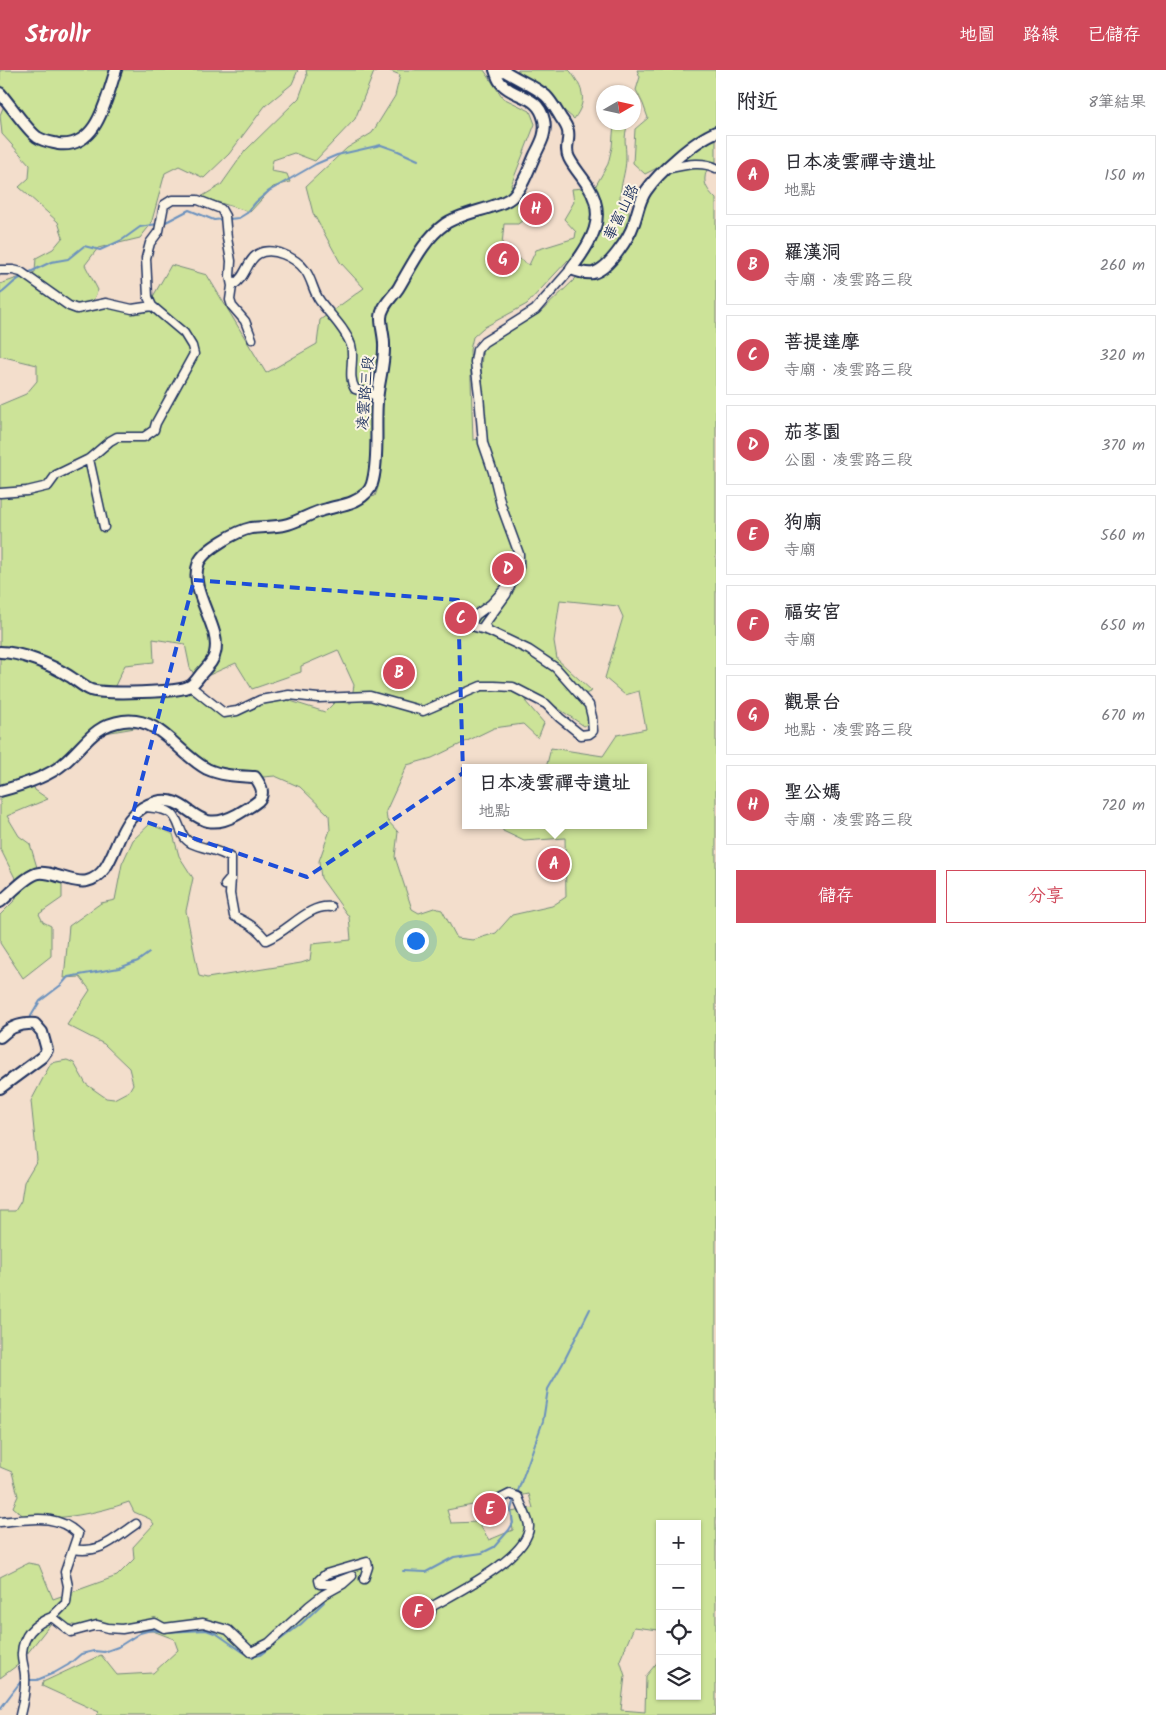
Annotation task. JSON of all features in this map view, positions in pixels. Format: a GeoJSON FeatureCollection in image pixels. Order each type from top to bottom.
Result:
{"type":"FeatureCollection","features":[{"type":"Feature","properties":{"kind":"street"},"geometry":{"type":"LineString","coordinates":[[0,93],[36,136],[47,142],[75,143],[83,140],[93,128],[101,113],[116,70]]}},
{"type":"Feature","properties":{"kind":"street","name":"凌雲路三段"},"geometry":{"type":"LineString","coordinates":[[190,686],[209,665],[216,650],[214,634],[196,576],[200,561],[207,550],[252,528],[271,528],[285,525],[317,511],[351,503],[366,493],[373,483],[375,464],[377,396],[384,345],[380,316],[385,305],[397,290],[414,260],[428,241],[445,224],[512,198],[522,184],[545,134],[544,122],[542,114],[536,105],[525,96],[510,90],[500,83],[495,70]]}},
{"type":"Feature","properties":{"kind":"street"},"geometry":{"type":"LineString","coordinates":[[489,631],[484,625],[506,595],[520,567],[519,554],[501,505],[493,472],[483,443],[474,362],[477,350],[484,342],[535,310],[571,269],[588,246],[594,234],[597,218],[596,200],[568,156],[566,147],[568,132],[554,107],[547,97],[538,90],[503,70]]}},
{"type":"Feature","properties":{"kind":"street","name":"華富山路"},"geometry":{"type":"LineString","coordinates":[[571,269],[583,274],[596,272],[616,254],[633,225],[646,191],[666,168],[690,148],[716,132]]}},
{"type":"Feature","properties":{"kind":"street"},"geometry":{"type":"LineString","coordinates":[[666,168],[699,164],[707,164],[716,168]]}},
{"type":"Feature","properties":{"kind":"street"},"geometry":{"type":"LineString","coordinates":[[0,493],[27,491],[48,486],[56,475],[89,459],[110,441],[118,437],[144,437],[154,430],[194,354],[192,346],[184,333],[152,306],[148,297],[146,258],[150,244],[159,231],[164,205],[172,200],[198,200],[221,209],[226,220],[231,261],[230,276],[232,286],[230,300],[232,306],[245,321],[252,339]]}},
{"type":"Feature","properties":{"kind":"street"},"geometry":{"type":"LineString","coordinates":[[232,286],[240,281],[251,260],[258,254],[268,252],[282,253],[294,260],[305,270],[318,299],[350,343],[352,355],[351,383],[355,389],[377,396]]}},
{"type":"Feature","properties":{"kind":"street"},"geometry":{"type":"LineString","coordinates":[[0,270],[22,272],[69,306],[77,309],[106,303],[132,309],[152,306]]}},
{"type":"Feature","properties":{"kind":"street"},"geometry":{"type":"LineString","coordinates":[[89,459],[104,527]]}},
{"type":"Feature","properties":{"kind":"street"},"geometry":{"type":"LineString","coordinates":[[0,652],[23,656],[54,668],[92,690],[106,692],[174,691],[190,686],[224,713],[237,711],[260,700],[289,695],[318,698],[370,696],[423,711],[481,686],[513,687],[546,704],[581,735],[589,734],[593,731],[589,705],[556,668],[529,650],[489,631],[474,627],[471,623],[476,614],[491,604],[512,581]]}},
{"type":"Feature","properties":{"kind":"street"},"geometry":{"type":"LineString","coordinates":[[0,791],[51,773],[64,764],[91,734],[105,726],[122,721],[138,720],[152,726],[193,760],[208,769],[228,775],[255,777],[262,790],[258,801],[220,822],[201,819],[173,800],[144,806],[132,815],[106,867],[98,875],[88,881],[77,881],[38,873],[31,876],[0,902]]}},
{"type":"Feature","properties":{"kind":"street"},"geometry":{"type":"LineString","coordinates":[[144,806],[161,809],[172,814],[178,821],[186,840],[221,851],[231,858],[230,894],[234,916],[250,924],[266,940],[294,925],[302,916],[324,906],[331,907]]}},
{"type":"Feature","properties":{"kind":"street"},"geometry":{"type":"LineString","coordinates":[[224,885],[231,878]]}},
{"type":"Feature","properties":{"kind":"street"},"geometry":{"type":"LineString","coordinates":[[0,1036],[7,1030],[17,1026],[35,1024],[42,1032],[46,1050],[42,1057],[0,1088]]}},
{"type":"Feature","properties":{"kind":"street"},"geometry":{"type":"LineString","coordinates":[[430,1612],[431,1606],[492,1571],[515,1552],[528,1534],[529,1525],[518,1497],[510,1494],[498,1500],[486,1502]]}},
{"type":"Feature","properties":{"kind":"street"},"geometry":{"type":"LineString","coordinates":[[0,1522],[48,1518],[71,1527],[78,1534],[65,1572],[68,1586],[66,1603],[52,1617],[39,1622],[25,1638],[21,1654],[25,1685],[20,1715]]}},
{"type":"Feature","properties":{"kind":"street"},"geometry":{"type":"LineString","coordinates":[[73,1550],[86,1551],[104,1547],[136,1524]]}},
{"type":"Feature","properties":{"kind":"street"},"geometry":{"type":"LineString","coordinates":[[52,1617],[71,1632],[97,1624],[108,1628],[122,1629],[155,1623],[164,1628],[203,1623],[228,1630],[251,1652],[269,1643],[322,1595],[343,1584],[352,1576],[331,1584],[320,1584],[319,1580],[326,1574],[367,1562],[368,1567],[364,1579]]}},
{"type":"Feature","properties":{"kind":"highlighted area"},"geometry":{"type":"Polygon","coordinates":[[[194,580],[458,600],[463,773],[307,877],[132,817],[194,580]]]}},
{"type":"Feature","properties":{"kind":"green space"},"geometry":{"type":"Polygon","coordinates":[[[0,70],[298,70],[292,84],[265,106],[229,154],[204,178],[179,166],[165,173],[151,224],[140,238],[98,248],[85,265],[98,290],[91,305],[147,307],[171,265],[207,275],[266,373],[317,344],[320,320],[364,288],[340,262],[313,213],[306,186],[347,148],[372,133],[395,96],[400,75],[388,70],[484,70],[503,98],[530,111],[535,124],[511,185],[527,217],[518,224],[504,224],[502,245],[493,249],[501,266],[519,259],[529,265],[536,250],[575,238],[576,232],[564,219],[574,202],[572,189],[595,187],[608,164],[613,130],[626,130],[626,163],[620,199],[626,205],[629,214],[625,240],[633,238],[642,206],[651,190],[668,172],[693,152],[689,143],[659,167],[645,174],[633,163],[635,130],[641,130],[641,124],[648,118],[641,100],[641,85],[638,85],[640,77],[637,70],[716,70],[716,162],[710,163],[705,182],[708,190],[716,199],[716,1715],[96,1715],[99,1712],[42,1686],[43,1682],[101,1655],[117,1675],[153,1673],[178,1650],[174,1639],[153,1631],[122,1632],[52,1622],[19,1664],[0,1678],[0,1577],[28,1563],[39,1565],[53,1599],[117,1576],[134,1559],[133,1547],[154,1524],[150,1519],[134,1512],[129,1502],[79,1515],[27,1519],[13,1507],[18,1496],[12,1472],[0,1467],[0,1211],[15,1211],[21,1201],[24,1182],[37,1160],[31,1101],[51,1063],[67,1060],[74,1063],[86,1084],[106,1098],[114,1099],[129,1091],[133,1084],[129,1068],[104,1044],[67,1025],[90,990],[80,977],[64,978],[69,926],[101,903],[115,900],[122,864],[133,840],[150,824],[173,834],[179,856],[193,878],[186,911],[199,976],[207,978],[301,963],[310,960],[312,944],[351,940],[349,917],[321,878],[319,861],[330,830],[329,815],[300,787],[275,776],[240,779],[222,775],[150,728],[141,727],[99,734],[32,782],[35,790],[48,799],[7,816],[19,836],[30,844],[39,874],[62,884],[62,898],[39,914],[43,922],[51,926],[51,956],[23,978],[0,943],[0,915],[16,899],[18,884],[0,848],[0,405],[26,394],[37,381],[37,365],[0,356],[0,284],[35,272],[36,258],[53,249],[63,237],[58,222],[19,187],[29,178],[30,165],[2,134],[0,115],[8,96],[0,86],[0,70]],[[568,260],[527,304],[483,328],[473,337],[470,350],[473,440],[486,438],[481,366],[483,348],[491,340],[540,313],[578,276],[568,260]],[[379,340],[371,423],[373,475],[353,500],[375,496],[380,475],[378,421],[389,345],[379,340]],[[153,639],[154,662],[125,665],[113,690],[182,687],[223,712],[284,699],[325,712],[335,702],[351,703],[354,685],[338,650],[301,666],[301,672],[252,689],[236,663],[198,680],[190,668],[185,644],[153,639]],[[529,1494],[447,1510],[451,1523],[478,1522],[489,1540],[513,1530],[511,1512],[533,1508],[529,1494]]]}},
{"type":"Feature","properties":{"kind":"green space"},"geometry":{"type":"Polygon","coordinates":[[[306,70],[380,70],[374,72],[355,119],[315,161],[294,153],[273,160],[271,171],[287,174],[290,182],[273,187],[250,212],[201,197],[221,185],[245,151],[299,98],[307,76],[306,70]]]}},
{"type":"Feature","properties":{"kind":"green space"},"geometry":{"type":"Polygon","coordinates":[[[517,70],[569,70],[581,89],[582,95],[581,106],[574,119],[517,70]]]}},
{"type":"Feature","properties":{"kind":"waterway"},"geometry":{"type":"LineString","coordinates":[[229,219],[239,218],[247,213],[269,191],[316,164],[337,155],[381,145],[418,160]]}},
{"type":"Feature","properties":{"kind":"waterway"},"geometry":{"type":"LineString","coordinates":[[164,223],[189,210],[214,220],[224,219]]}},
{"type":"Feature","properties":{"kind":"waterway"},"geometry":{"type":"LineString","coordinates":[[28,273],[51,262],[68,259],[84,246],[100,250],[122,240],[140,227],[157,224]]}},
{"type":"Feature","properties":{"kind":"waterway"},"geometry":{"type":"LineString","coordinates":[[0,294],[22,277]]}},
{"type":"Feature","properties":{"kind":"waterway"},"geometry":{"type":"LineString","coordinates":[[31,1016],[40,1001],[61,985],[68,977],[119,968],[138,961],[149,953]]}},
{"type":"Feature","properties":{"kind":"waterway"},"geometry":{"type":"LineString","coordinates":[[518,1491],[543,1421],[548,1389],[590,1309]]}},
{"type":"Feature","properties":{"kind":"waterway"},"geometry":{"type":"LineString","coordinates":[[403,1571],[426,1572],[454,1557],[482,1553],[494,1547],[513,1523],[511,1510],[513,1502]]}},
{"type":"Feature","properties":{"kind":"waterway"},"geometry":{"type":"LineString","coordinates":[[27,1680],[37,1680],[54,1673],[68,1665],[81,1654],[94,1651],[104,1652],[118,1647],[140,1633],[151,1630],[166,1632],[206,1630],[217,1634],[252,1657],[260,1655],[301,1624],[324,1602]]}},
{"type":"Feature","properties":{"kind":"waterway"},"geometry":{"type":"LineString","coordinates":[[0,1709],[21,1681],[23,1681]]}},
{"type":"Feature","properties":{"kind":"place","name":"聖公媽"},"geometry":{"type":"Point","coordinates":[536,209]}},
{"type":"Feature","properties":{"kind":"place","name":"觀景台"},"geometry":{"type":"Point","coordinates":[503,259]}},
{"type":"Feature","properties":{"kind":"place","name":"茄苳園"},"geometry":{"type":"Point","coordinates":[508,569]}},
{"type":"Feature","properties":{"kind":"place","name":"菩提達摩"},"geometry":{"type":"Point","coordinates":[461,618]}},
{"type":"Feature","properties":{"kind":"place","name":"羅漢洞"},"geometry":{"type":"Point","coordinates":[399,673]}},
{"type":"Feature","properties":{"kind":"place","name":"日本凌雲禪寺遺址"},"geometry":{"type":"Point","coordinates":[554,864]}},
{"type":"Feature","properties":{"kind":"place","name":"狗廟"},"geometry":{"type":"Point","coordinates":[490,1509]}},
{"type":"Feature","properties":{"kind":"place","name":"福安宮"},"geometry":{"type":"Point","coordinates":[418,1612]}}]}
